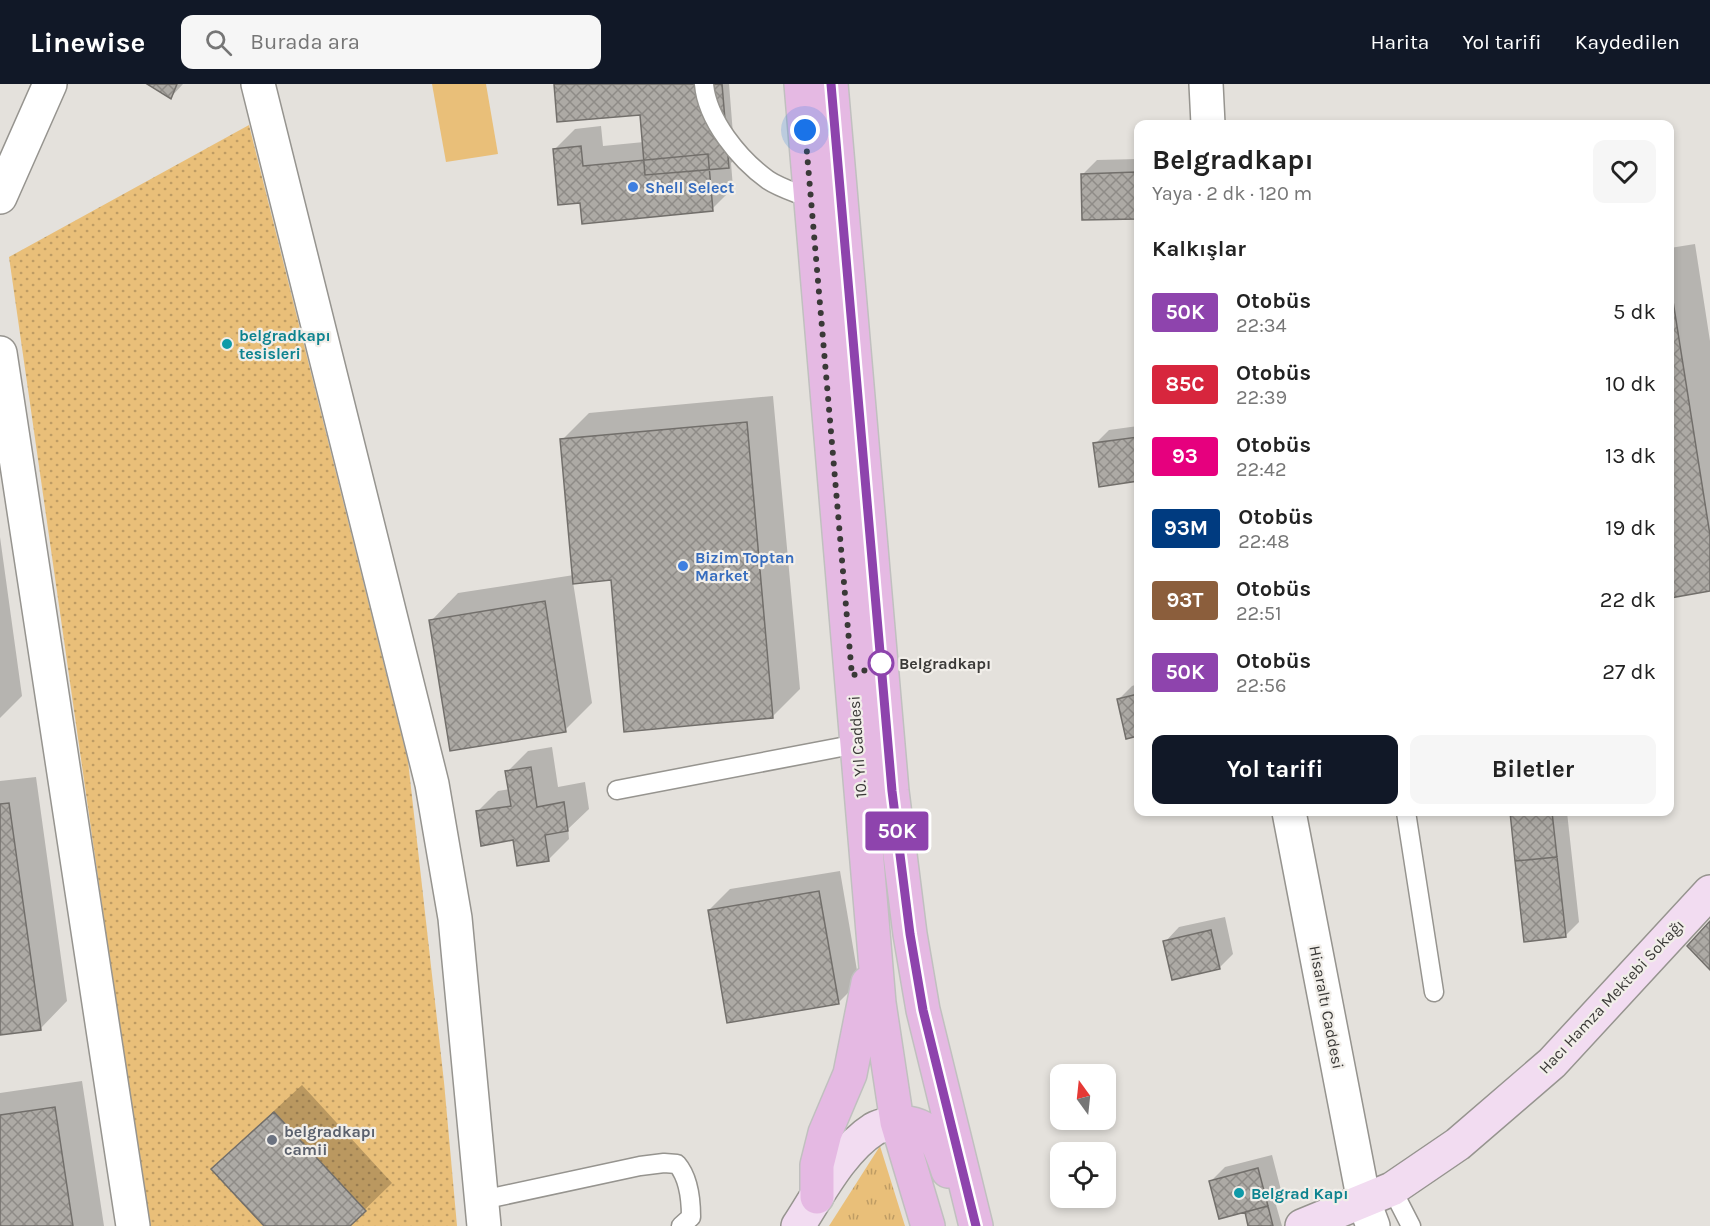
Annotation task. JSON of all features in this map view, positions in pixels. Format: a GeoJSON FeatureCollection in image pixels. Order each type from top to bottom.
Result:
{"type":"FeatureCollection","features":[{"type":"Feature","properties":{"kind":"main road","name":"10. Yıl Caddesi"},"geometry":{"type":"LineString","coordinates":[[801,84],[874,955],[897,1122],[928,1226]]}},
{"type":"Feature","properties":{"kind":"main road","name":"10. Yıl Caddesi"},"geometry":{"type":"LineString","coordinates":[[831,84],[881,666],[902,877],[923,1010],[972,1214]]}},
{"type":"Feature","properties":{"kind":"main road"},"geometry":{"type":"LineString","coordinates":[[817,1197],[817,1165],[825,1133],[850,1074],[874,955]]}},
{"type":"Feature","properties":{"kind":"main road"},"geometry":{"type":"LineString","coordinates":[[897,1122],[912,1122],[934,1136],[956,1188],[972,1214]]}},
{"type":"Feature","properties":{"kind":"street"},"geometry":{"type":"LineString","coordinates":[[0,197],[50,84]]}},
{"type":"Feature","properties":{"kind":"street"},"geometry":{"type":"LineString","coordinates":[[258,84],[432,784],[455,918],[483,1213]]}},
{"type":"Feature","properties":{"kind":"street"},"geometry":{"type":"LineString","coordinates":[[1206,84],[1208,120]]}},
{"type":"Feature","properties":{"kind":"street"},"geometry":{"type":"LineString","coordinates":[[0,353],[132,1226]]}},
{"type":"Feature","properties":{"kind":"street","name":"Hisaraltı Caddesi"},"geometry":{"type":"LineString","coordinates":[[1290,816],[1376,1206]]}},
{"type":"Feature","properties":{"kind":"street","name":"Hacı Hamza Mektebi Sokağı"},"geometry":{"type":"LineString","coordinates":[[1302,1226],[1376,1206],[1458,1144],[1552,1064],[1710,892]]}},
{"type":"Feature","properties":{"kind":"street"},"geometry":{"type":"LineString","coordinates":[[798,1226],[856,1144],[876,1128],[897,1122]]}},
{"type":"Feature","properties":{"kind":"lane"},"geometry":{"type":"LineString","coordinates":[[704,84],[712,116],[739,152],[769,180],[811,199]]}},
{"type":"Feature","properties":{"kind":"lane"},"geometry":{"type":"LineString","coordinates":[[617,790],[857,744]]}},
{"type":"Feature","properties":{"kind":"lane"},"geometry":{"type":"LineString","coordinates":[[1407,816],[1434,992]]}},
{"type":"Feature","properties":{"kind":"lane"},"geometry":{"type":"LineString","coordinates":[[483,1213],[640,1166],[664,1163],[677,1164],[684,1172],[691,1204],[691,1217],[681,1226]]}},
{"type":"Feature","properties":{"kind":"lane"},"geometry":{"type":"LineString","coordinates":[[1376,1206],[1411,1226]]}},
{"type":"Feature","properties":{"kind":"green space"},"geometry":{"type":"Polygon","coordinates":[[[432,84],[486,84],[498,154],[446,162],[432,84]]]}},
{"type":"Feature","properties":{"kind":"green space"},"geometry":{"type":"Polygon","coordinates":[[[249,125],[408,761],[444,1082],[457,1226],[148,1226],[9,257],[249,125]]]}},
{"type":"Feature","properties":{"kind":"green space"},"geometry":{"type":"Polygon","coordinates":[[[880,1146],[905,1226],[829,1226],[880,1146]]]}},
{"type":"Feature","properties":{"kind":"building"},"geometry":{"type":"Polygon","coordinates":[[[147,84],[177,84],[171,99],[147,84]]]}},
{"type":"Feature","properties":{"kind":"building"},"geometry":{"type":"Polygon","coordinates":[[[554,84],[722,84],[729,168],[645,175],[640,115],[557,122],[554,84]]]}},
{"type":"Feature","properties":{"kind":"building"},"geometry":{"type":"Polygon","coordinates":[[[581,146],[583,166],[708,154],[713,211],[582,224],[580,203],[558,205],[553,149],[581,146]]]}},
{"type":"Feature","properties":{"kind":"building"},"geometry":{"type":"Polygon","coordinates":[[[1134,172],[1134,219],[1082,220],[1081,174],[1134,172]]]}},
{"type":"Feature","properties":{"kind":"building"},"geometry":{"type":"Polygon","coordinates":[[[1674,307],[1710,535],[1710,591],[1674,597],[1674,307]]]}},
{"type":"Feature","properties":{"kind":"building"},"geometry":{"type":"Polygon","coordinates":[[[747,422],[773,718],[624,732],[611,580],[573,584],[560,439],[747,422]]]}},
{"type":"Feature","properties":{"kind":"building"},"geometry":{"type":"Polygon","coordinates":[[[1134,438],[1134,482],[1099,487],[1093,443],[1134,438]]]}},
{"type":"Feature","properties":{"kind":"building"},"geometry":{"type":"Polygon","coordinates":[[[545,601],[566,732],[450,751],[429,620],[545,601]]]}},
{"type":"Feature","properties":{"kind":"building"},"geometry":{"type":"Polygon","coordinates":[[[1134,695],[1134,737],[1126,739],[1117,699],[1134,695]]]}},
{"type":"Feature","properties":{"kind":"building"},"geometry":{"type":"Polygon","coordinates":[[[531,767],[537,807],[564,802],[568,831],[545,835],[549,861],[517,866],[513,840],[481,846],[476,811],[511,806],[505,771],[531,767]]]}},
{"type":"Feature","properties":{"kind":"building"},"geometry":{"type":"Polygon","coordinates":[[[9,803],[41,1030],[0,1035],[0,804],[9,803]]]}},
{"type":"Feature","properties":{"kind":"building"},"geometry":{"type":"Polygon","coordinates":[[[1510,816],[1552,816],[1557,857],[1515,861],[1510,816]]]}},
{"type":"Feature","properties":{"kind":"building"},"geometry":{"type":"Polygon","coordinates":[[[1557,857],[1566,937],[1524,942],[1515,861],[1557,857]]]}},
{"type":"Feature","properties":{"kind":"building"},"geometry":{"type":"Polygon","coordinates":[[[819,891],[839,1004],[727,1023],[708,910],[819,891]]]}},
{"type":"Feature","properties":{"kind":"building"},"geometry":{"type":"Polygon","coordinates":[[[1710,921],[1710,970],[1687,946],[1710,921]]]}},
{"type":"Feature","properties":{"kind":"building"},"geometry":{"type":"Polygon","coordinates":[[[1211,930],[1220,969],[1172,980],[1163,941],[1211,930]]]}},
{"type":"Feature","properties":{"kind":"building"},"geometry":{"type":"Polygon","coordinates":[[[55,1107],[73,1226],[0,1226],[0,1115],[55,1107]]]}},
{"type":"Feature","properties":{"kind":"building","name":"belgradkapı camii"},"geometry":{"type":"Polygon","coordinates":[[[274,1112],[366,1211],[350,1226],[264,1226],[211,1169],[274,1112]]]}},
{"type":"Feature","properties":{"kind":"building","name":"Belgrad Kapı"},"geometry":{"type":"Polygon","coordinates":[[[1258,1168],[1268,1206],[1219,1219],[1209,1181],[1258,1168]]]}},
{"type":"Feature","properties":{"kind":"building"},"geometry":{"type":"Polygon","coordinates":[[[1268,1206],[1273,1226],[1248,1226],[1245,1212],[1268,1206]]]}},
{"type":"Feature","properties":{"kind":"bus line","name":"50K"},"geometry":{"type":"LineString","coordinates":[[831,84],[864,445],[892,791],[910,934],[923,1010],[976,1226]]}},
{"type":"Feature","properties":{"kind":"place","name":"Shell Select"},"geometry":{"type":"Point","coordinates":[633,187]}},
{"type":"Feature","properties":{"kind":"place","name":"belgradkapı tesisleri"},"geometry":{"type":"Point","coordinates":[227,344]}},
{"type":"Feature","properties":{"kind":"place","name":"Bizim Toptan Market"},"geometry":{"type":"Point","coordinates":[683,566]}},
{"type":"Feature","properties":{"kind":"place","name":"Belgradkapı"},"geometry":{"type":"Point","coordinates":[881,663]}},
{"type":"Feature","properties":{"kind":"place","name":"belgradkapı camii"},"geometry":{"type":"Point","coordinates":[272,1140]}},
{"type":"Feature","properties":{"kind":"place","name":"Belgrad Kapı"},"geometry":{"type":"Point","coordinates":[1239,1193]}},
{"type":"Feature","properties":{"kind":"route"},"geometry":{"type":"LineString","coordinates":[[805,130],[852,676],[881,663]]}}]}
